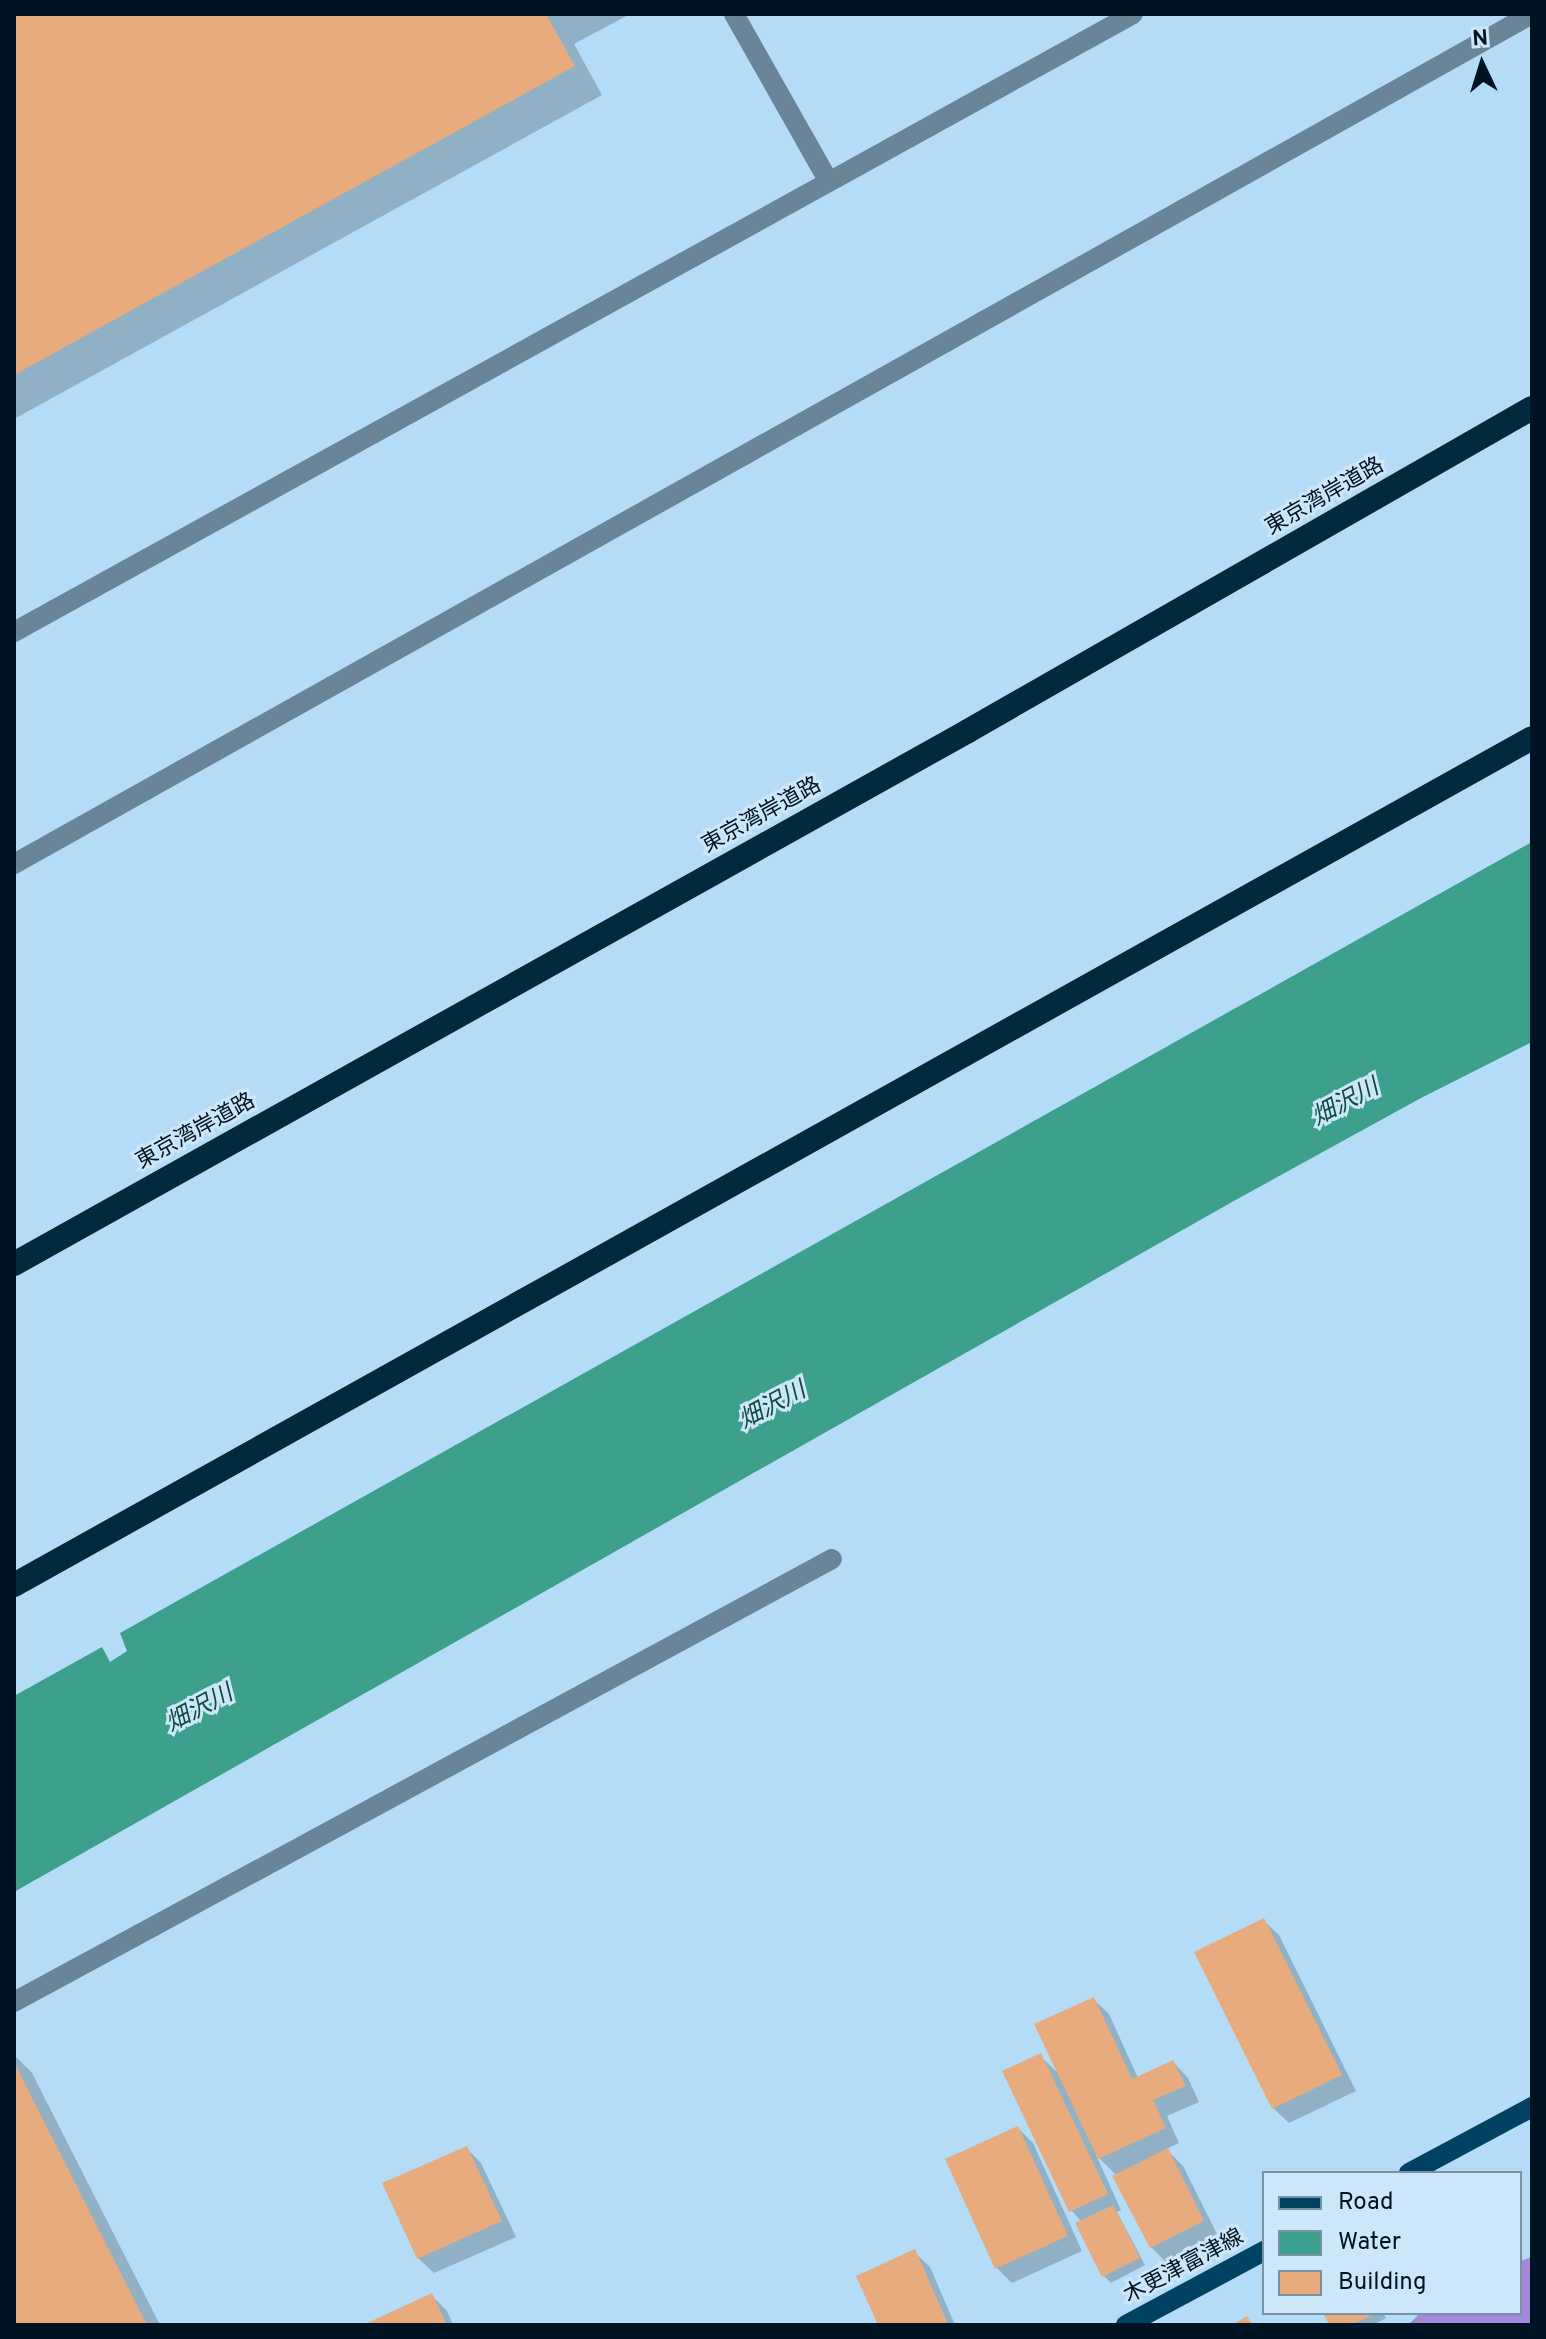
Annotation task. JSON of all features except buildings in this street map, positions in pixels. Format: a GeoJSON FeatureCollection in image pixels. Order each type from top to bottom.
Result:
{"type":"FeatureCollection","features":[{"type":"Feature","properties":{"kind":"highway","name":"東京湾岸道路"},"geometry":{"type":"LineString","coordinates":[[14,1264],[954,739],[1532,408]]}},
{"type":"Feature","properties":{"kind":"highway"},"geometry":{"type":"LineString","coordinates":[[14,1585],[1532,738]]}},
{"type":"Feature","properties":{"kind":"main road"},"geometry":{"type":"LineString","coordinates":[[1413,2171],[1532,2107]]}},
{"type":"Feature","properties":{"kind":"main road","name":"木更津富津線"},"geometry":{"type":"LineString","coordinates":[[1126,2325],[1262,2252]]}},
{"type":"Feature","properties":{"kind":"street"},"geometry":{"type":"LineString","coordinates":[[734,14],[828,180]]}},
{"type":"Feature","properties":{"kind":"street"},"geometry":{"type":"LineString","coordinates":[[14,632],[1133,14]]}},
{"type":"Feature","properties":{"kind":"street"},"geometry":{"type":"LineString","coordinates":[[14,864],[1532,14]]}},
{"type":"Feature","properties":{"kind":"street"},"geometry":{"type":"LineString","coordinates":[[14,2002],[832,1559]]}},
{"type":"Feature","properties":{"kind":"shaded area"},"geometry":{"type":"Polygon","coordinates":[[[1532,2257],[1532,2325],[1408,2325],[1418,2315],[1522,2315],[1522,2260],[1532,2257]]]}},
{"type":"Feature","properties":{"kind":"water","name":"畑沢川"},"geometry":{"type":"Polygon","coordinates":[[[1532,842],[1532,1042],[1421,1098],[1232,1202],[14,1892],[14,1696],[102,1647],[110,1662],[127,1651],[120,1633],[1532,842]]]}}]}
